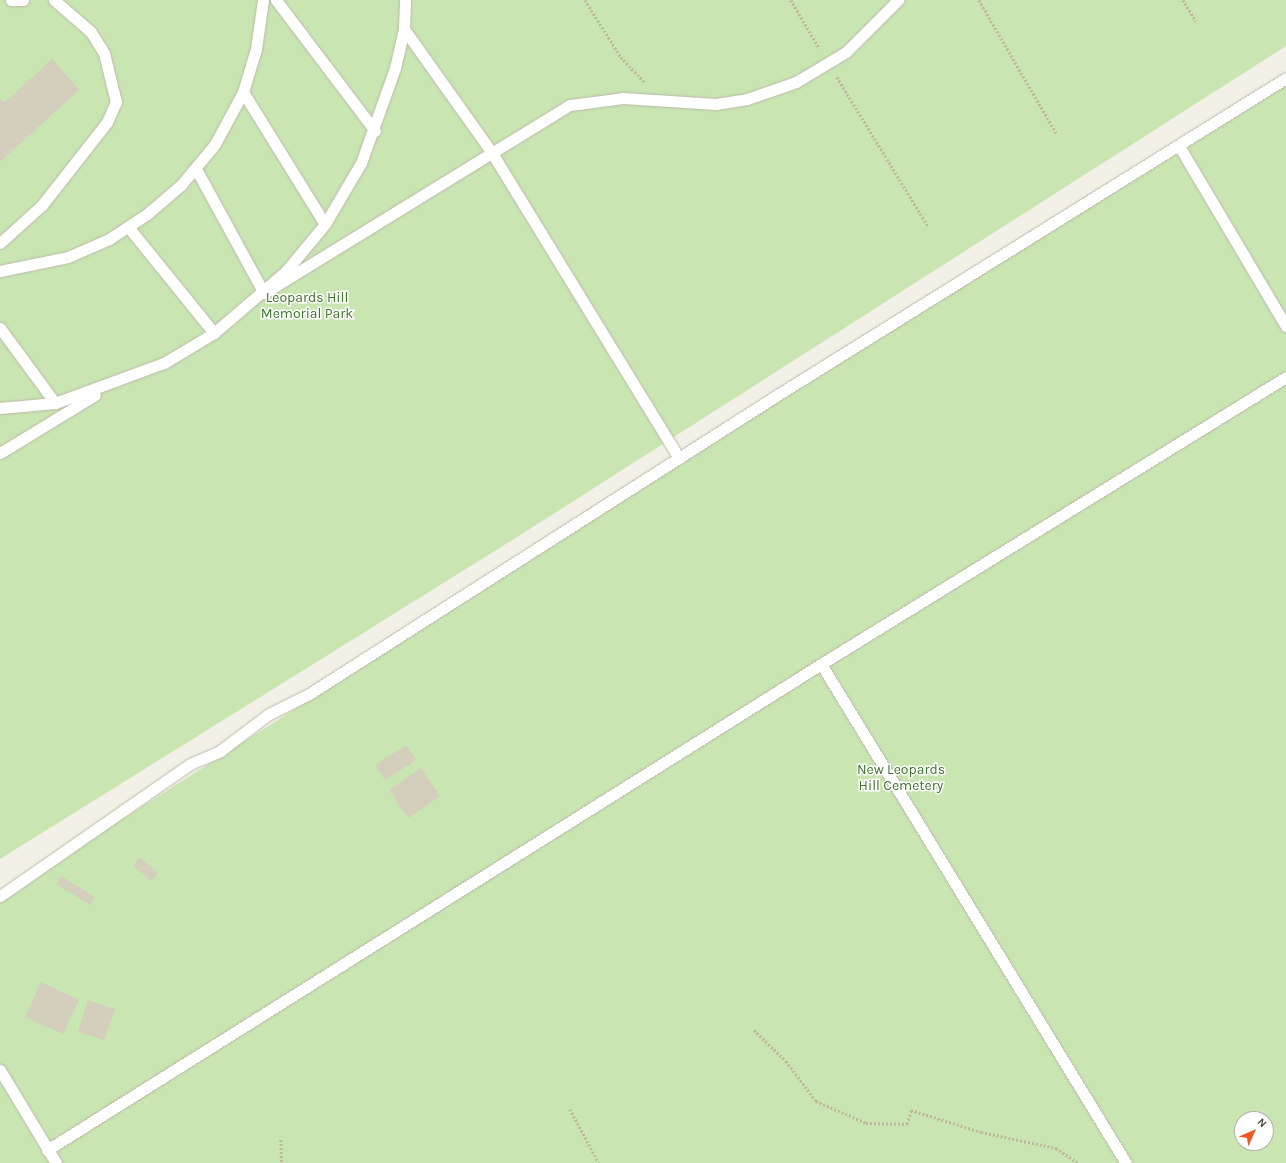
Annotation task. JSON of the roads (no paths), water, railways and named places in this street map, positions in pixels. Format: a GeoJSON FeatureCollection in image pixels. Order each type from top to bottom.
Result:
{"type":"FeatureCollection","features":[{"type":"Feature","properties":{"kind":"lane"},"geometry":{"type":"LineString","coordinates":[[11,0],[23,0]]}},
{"type":"Feature","properties":{"kind":"lane"},"geometry":{"type":"LineString","coordinates":[[0,243],[42,205],[107,122],[116,102],[104,53],[91,32],[54,0]]}},
{"type":"Feature","properties":{"kind":"lane"},"geometry":{"type":"LineString","coordinates":[[0,271],[68,257],[129,228],[164,201],[196,169],[215,144],[243,92],[256,50],[263,0]]}},
{"type":"Feature","properties":{"kind":"lane"},"geometry":{"type":"LineString","coordinates":[[276,0],[375,131]]}},
{"type":"Feature","properties":{"kind":"lane"},"geometry":{"type":"LineString","coordinates":[[264,293],[325,224],[361,164],[375,131],[404,30],[405,0]]}},
{"type":"Feature","properties":{"kind":"lane"},"geometry":{"type":"LineString","coordinates":[[0,408],[55,403],[111,385],[164,363],[214,333],[264,293],[570,105],[623,98],[662,102],[716,104],[747,99],[796,82],[846,52],[898,0]]}},
{"type":"Feature","properties":{"kind":"lane"},"geometry":{"type":"LineString","coordinates":[[404,30],[492,153],[679,458]]}},
{"type":"Feature","properties":{"kind":"lane"},"geometry":{"type":"LineString","coordinates":[[0,896],[190,764],[220,751],[269,714],[309,694],[679,458],[1286,78]]}},
{"type":"Feature","properties":{"kind":"lane"},"geometry":{"type":"LineString","coordinates":[[243,92],[325,224]]}},
{"type":"Feature","properties":{"kind":"lane"},"geometry":{"type":"LineString","coordinates":[[1179,146],[1286,326]]}},
{"type":"Feature","properties":{"kind":"lane"},"geometry":{"type":"LineString","coordinates":[[196,169],[264,293]]}},
{"type":"Feature","properties":{"kind":"lane"},"geometry":{"type":"LineString","coordinates":[[129,228],[214,333]]}},
{"type":"Feature","properties":{"kind":"lane"},"geometry":{"type":"LineString","coordinates":[[0,328],[55,403]]}},
{"type":"Feature","properties":{"kind":"lane"},"geometry":{"type":"LineString","coordinates":[[47,1150],[821,664],[1286,377]]}},
{"type":"Feature","properties":{"kind":"lane"},"geometry":{"type":"LineString","coordinates":[[0,453],[111,385]]}},
{"type":"Feature","properties":{"kind":"lane"},"geometry":{"type":"LineString","coordinates":[[821,664],[1126,1163]]}},
{"type":"Feature","properties":{"kind":"lane"},"geometry":{"type":"LineString","coordinates":[[0,1070],[56,1163]]}},
{"type":"Feature","properties":{"kind":"park label","name":"Leopards Hill Memorial Park"},"geometry":{"type":"Point","coordinates":[307,306]}},
{"type":"Feature","properties":{"kind":"park label","name":"New Leopards Hill Cemetery"},"geometry":{"type":"Point","coordinates":[901,778]}}]}
